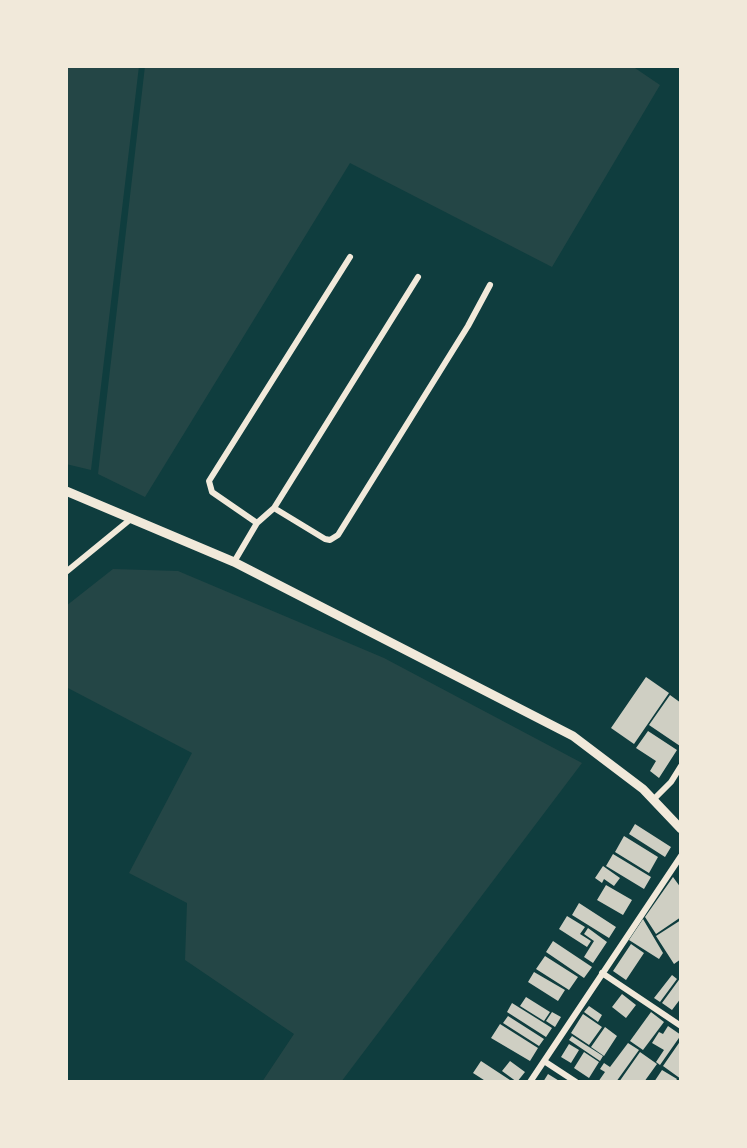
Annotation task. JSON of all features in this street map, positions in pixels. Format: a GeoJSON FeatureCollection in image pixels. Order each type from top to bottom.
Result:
{"type":"FeatureCollection","features":[{"type":"Feature","properties":{"kind":"main road"},"geometry":{"type":"LineString","coordinates":[[66,491],[234,562],[573,736],[644,789],[681,829]]}},
{"type":"Feature","properties":{"kind":"street"},"geometry":{"type":"LineString","coordinates":[[257,523],[212,492],[209,481],[350,257]]}},
{"type":"Feature","properties":{"kind":"street"},"geometry":{"type":"LineString","coordinates":[[234,562],[257,523],[274,508],[418,277]]}},
{"type":"Feature","properties":{"kind":"street"},"geometry":{"type":"LineString","coordinates":[[274,508],[325,539],[330,540],[338,535],[468,326],[490,285]]}},
{"type":"Feature","properties":{"kind":"street"},"geometry":{"type":"LineString","coordinates":[[66,572],[132,518]]}},
{"type":"Feature","properties":{"kind":"street"},"geometry":{"type":"LineString","coordinates":[[654,800],[671,782],[681,766]]}},
{"type":"Feature","properties":{"kind":"street"},"geometry":{"type":"LineString","coordinates":[[530,1082],[681,856]]}},
{"type":"Feature","properties":{"kind":"street"},"geometry":{"type":"LineString","coordinates":[[602,973],[681,1026]]}},
{"type":"Feature","properties":{"kind":"street"},"geometry":{"type":"LineString","coordinates":[[544,1060],[576,1082]]}},
{"type":"Feature","properties":{"kind":"shaded area"},"geometry":{"type":"Polygon","coordinates":[[[66,66],[139,66],[91,470],[66,464],[66,66]]]}},
{"type":"Feature","properties":{"kind":"shaded area"},"geometry":{"type":"Polygon","coordinates":[[[145,66],[632,66],[660,85],[552,267],[350,163],[145,497],[98,474],[145,66]]]}},
{"type":"Feature","properties":{"kind":"shaded area"},"geometry":{"type":"Polygon","coordinates":[[[113,569],[178,571],[384,658],[582,763],[341,1082],[262,1082],[294,1034],[185,960],[187,903],[129,873],[192,753],[66,687],[66,606],[113,569]]]}},
{"type":"Feature","properties":{"kind":"building"},"geometry":{"type":"Polygon","coordinates":[[[646,677],[669,693],[634,744],[611,728],[646,677]]]}},
{"type":"Feature","properties":{"kind":"building"},"geometry":{"type":"Polygon","coordinates":[[[670,695],[681,703],[680,746],[649,725],[670,695]]]}},
{"type":"Feature","properties":{"kind":"building"},"geometry":{"type":"Polygon","coordinates":[[[648,731],[677,750],[659,778],[650,771],[656,761],[636,748],[648,731]]]}},
{"type":"Feature","properties":{"kind":"building"},"geometry":{"type":"Polygon","coordinates":[[[635,824],[671,847],[665,857],[629,834],[635,824]]]}},
{"type":"Feature","properties":{"kind":"building"},"geometry":{"type":"Polygon","coordinates":[[[624,836],[658,857],[649,873],[615,852],[624,836]]]}},
{"type":"Feature","properties":{"kind":"building"},"geometry":{"type":"Polygon","coordinates":[[[613,854],[651,877],[644,889],[606,866],[613,854]]]}},
{"type":"Feature","properties":{"kind":"building"},"geometry":{"type":"Polygon","coordinates":[[[603,866],[620,878],[614,886],[604,879],[602,883],[595,878],[603,866]]]}},
{"type":"Feature","properties":{"kind":"building"},"geometry":{"type":"Polygon","coordinates":[[[673,877],[681,888],[681,917],[656,934],[645,917],[673,877]]]}},
{"type":"Feature","properties":{"kind":"building"},"geometry":{"type":"Polygon","coordinates":[[[606,885],[632,900],[623,915],[597,900],[606,885]]]}},
{"type":"Feature","properties":{"kind":"building"},"geometry":{"type":"Polygon","coordinates":[[[579,903],[616,927],[609,938],[572,915],[579,903]]]}},
{"type":"Feature","properties":{"kind":"building"},"geometry":{"type":"Polygon","coordinates":[[[567,916],[585,927],[580,934],[591,941],[587,947],[559,929],[567,916]]]}},
{"type":"Feature","properties":{"kind":"building"},"geometry":{"type":"Polygon","coordinates":[[[643,919],[663,953],[659,959],[629,940],[643,919]]]}},
{"type":"Feature","properties":{"kind":"building"},"geometry":{"type":"Polygon","coordinates":[[[681,920],[681,959],[674,964],[656,936],[681,920]]]}},
{"type":"Feature","properties":{"kind":"building"},"geometry":{"type":"Polygon","coordinates":[[[588,928],[607,942],[593,963],[584,957],[594,941],[584,934],[588,928]]]}},
{"type":"Feature","properties":{"kind":"building"},"geometry":{"type":"Polygon","coordinates":[[[553,941],[592,967],[584,978],[546,952],[553,941]]]}},
{"type":"Feature","properties":{"kind":"building"},"geometry":{"type":"Polygon","coordinates":[[[631,944],[644,953],[626,980],[613,971],[631,944]]]}},
{"type":"Feature","properties":{"kind":"building"},"geometry":{"type":"Polygon","coordinates":[[[545,956],[578,977],[569,990],[536,969],[545,956]]]}},
{"type":"Feature","properties":{"kind":"building"},"geometry":{"type":"Polygon","coordinates":[[[534,972],[565,990],[558,1001],[528,982],[534,972]]]}},
{"type":"Feature","properties":{"kind":"building"},"geometry":{"type":"Polygon","coordinates":[[[672,975],[677,979],[660,1002],[654,998],[672,975]]]}},
{"type":"Feature","properties":{"kind":"building"},"geometry":{"type":"Polygon","coordinates":[[[681,977],[681,998],[672,1010],[662,1003],[681,977]]]}},
{"type":"Feature","properties":{"kind":"building"},"geometry":{"type":"Polygon","coordinates":[[[622,994],[636,1005],[626,1018],[612,1007],[622,994]]]}},
{"type":"Feature","properties":{"kind":"building"},"geometry":{"type":"Polygon","coordinates":[[[526,997],[550,1012],[544,1021],[520,1006],[526,997]]]}},
{"type":"Feature","properties":{"kind":"building"},"geometry":{"type":"Polygon","coordinates":[[[512,1003],[552,1028],[546,1037],[507,1012],[512,1003]]]}},
{"type":"Feature","properties":{"kind":"building"},"geometry":{"type":"Polygon","coordinates":[[[589,1006],[602,1015],[598,1022],[584,1012],[589,1006]]]}},
{"type":"Feature","properties":{"kind":"building"},"geometry":{"type":"Polygon","coordinates":[[[552,1012],[561,1017],[555,1027],[546,1021],[552,1012]]]}},
{"type":"Feature","properties":{"kind":"building"},"geometry":{"type":"Polygon","coordinates":[[[651,1012],[664,1022],[643,1050],[630,1041],[651,1012]]]}},
{"type":"Feature","properties":{"kind":"building"},"geometry":{"type":"Polygon","coordinates":[[[583,1014],[602,1027],[589,1045],[571,1033],[583,1014]]]}},
{"type":"Feature","properties":{"kind":"building"},"geometry":{"type":"Polygon","coordinates":[[[508,1016],[544,1039],[539,1046],[503,1023],[508,1016]]]}},
{"type":"Feature","properties":{"kind":"building"},"geometry":{"type":"Polygon","coordinates":[[[500,1024],[538,1048],[530,1061],[491,1038],[500,1024]]]}},
{"type":"Feature","properties":{"kind":"building"},"geometry":{"type":"Polygon","coordinates":[[[668,1026],[681,1035],[660,1065],[656,1062],[664,1050],[652,1043],[659,1032],[663,1034],[668,1026]]]}},
{"type":"Feature","properties":{"kind":"building"},"geometry":{"type":"Polygon","coordinates":[[[605,1027],[617,1036],[604,1056],[591,1047],[605,1027]]]}},
{"type":"Feature","properties":{"kind":"building"},"geometry":{"type":"Polygon","coordinates":[[[572,1036],[603,1056],[600,1061],[569,1040],[572,1036]]]}},
{"type":"Feature","properties":{"kind":"building"},"geometry":{"type":"Polygon","coordinates":[[[681,1040],[681,1079],[663,1066],[681,1040]]]}},
{"type":"Feature","properties":{"kind":"building"},"geometry":{"type":"Polygon","coordinates":[[[628,1043],[639,1050],[616,1082],[598,1082],[605,1072],[600,1069],[604,1063],[610,1067],[628,1043]]]}},
{"type":"Feature","properties":{"kind":"building"},"geometry":{"type":"Polygon","coordinates":[[[569,1044],[579,1050],[571,1063],[561,1057],[569,1044]]]}},
{"type":"Feature","properties":{"kind":"building"},"geometry":{"type":"Polygon","coordinates":[[[584,1052],[599,1062],[589,1078],[574,1068],[584,1052]]]}},
{"type":"Feature","properties":{"kind":"building"},"geometry":{"type":"Polygon","coordinates":[[[640,1052],[657,1064],[644,1082],[619,1082],[640,1052]]]}},
{"type":"Feature","properties":{"kind":"building"},"geometry":{"type":"Polygon","coordinates":[[[481,1061],[513,1082],[487,1082],[473,1073],[481,1061]]]}},
{"type":"Feature","properties":{"kind":"building"},"geometry":{"type":"Polygon","coordinates":[[[510,1061],[525,1072],[517,1082],[502,1071],[510,1061]]]}},
{"type":"Feature","properties":{"kind":"building"},"geometry":{"type":"Polygon","coordinates":[[[662,1070],[677,1079],[675,1082],[654,1082],[662,1070]]]}},
{"type":"Feature","properties":{"kind":"building"},"geometry":{"type":"Polygon","coordinates":[[[548,1074],[561,1082],[543,1082],[548,1074]]]}}]}
